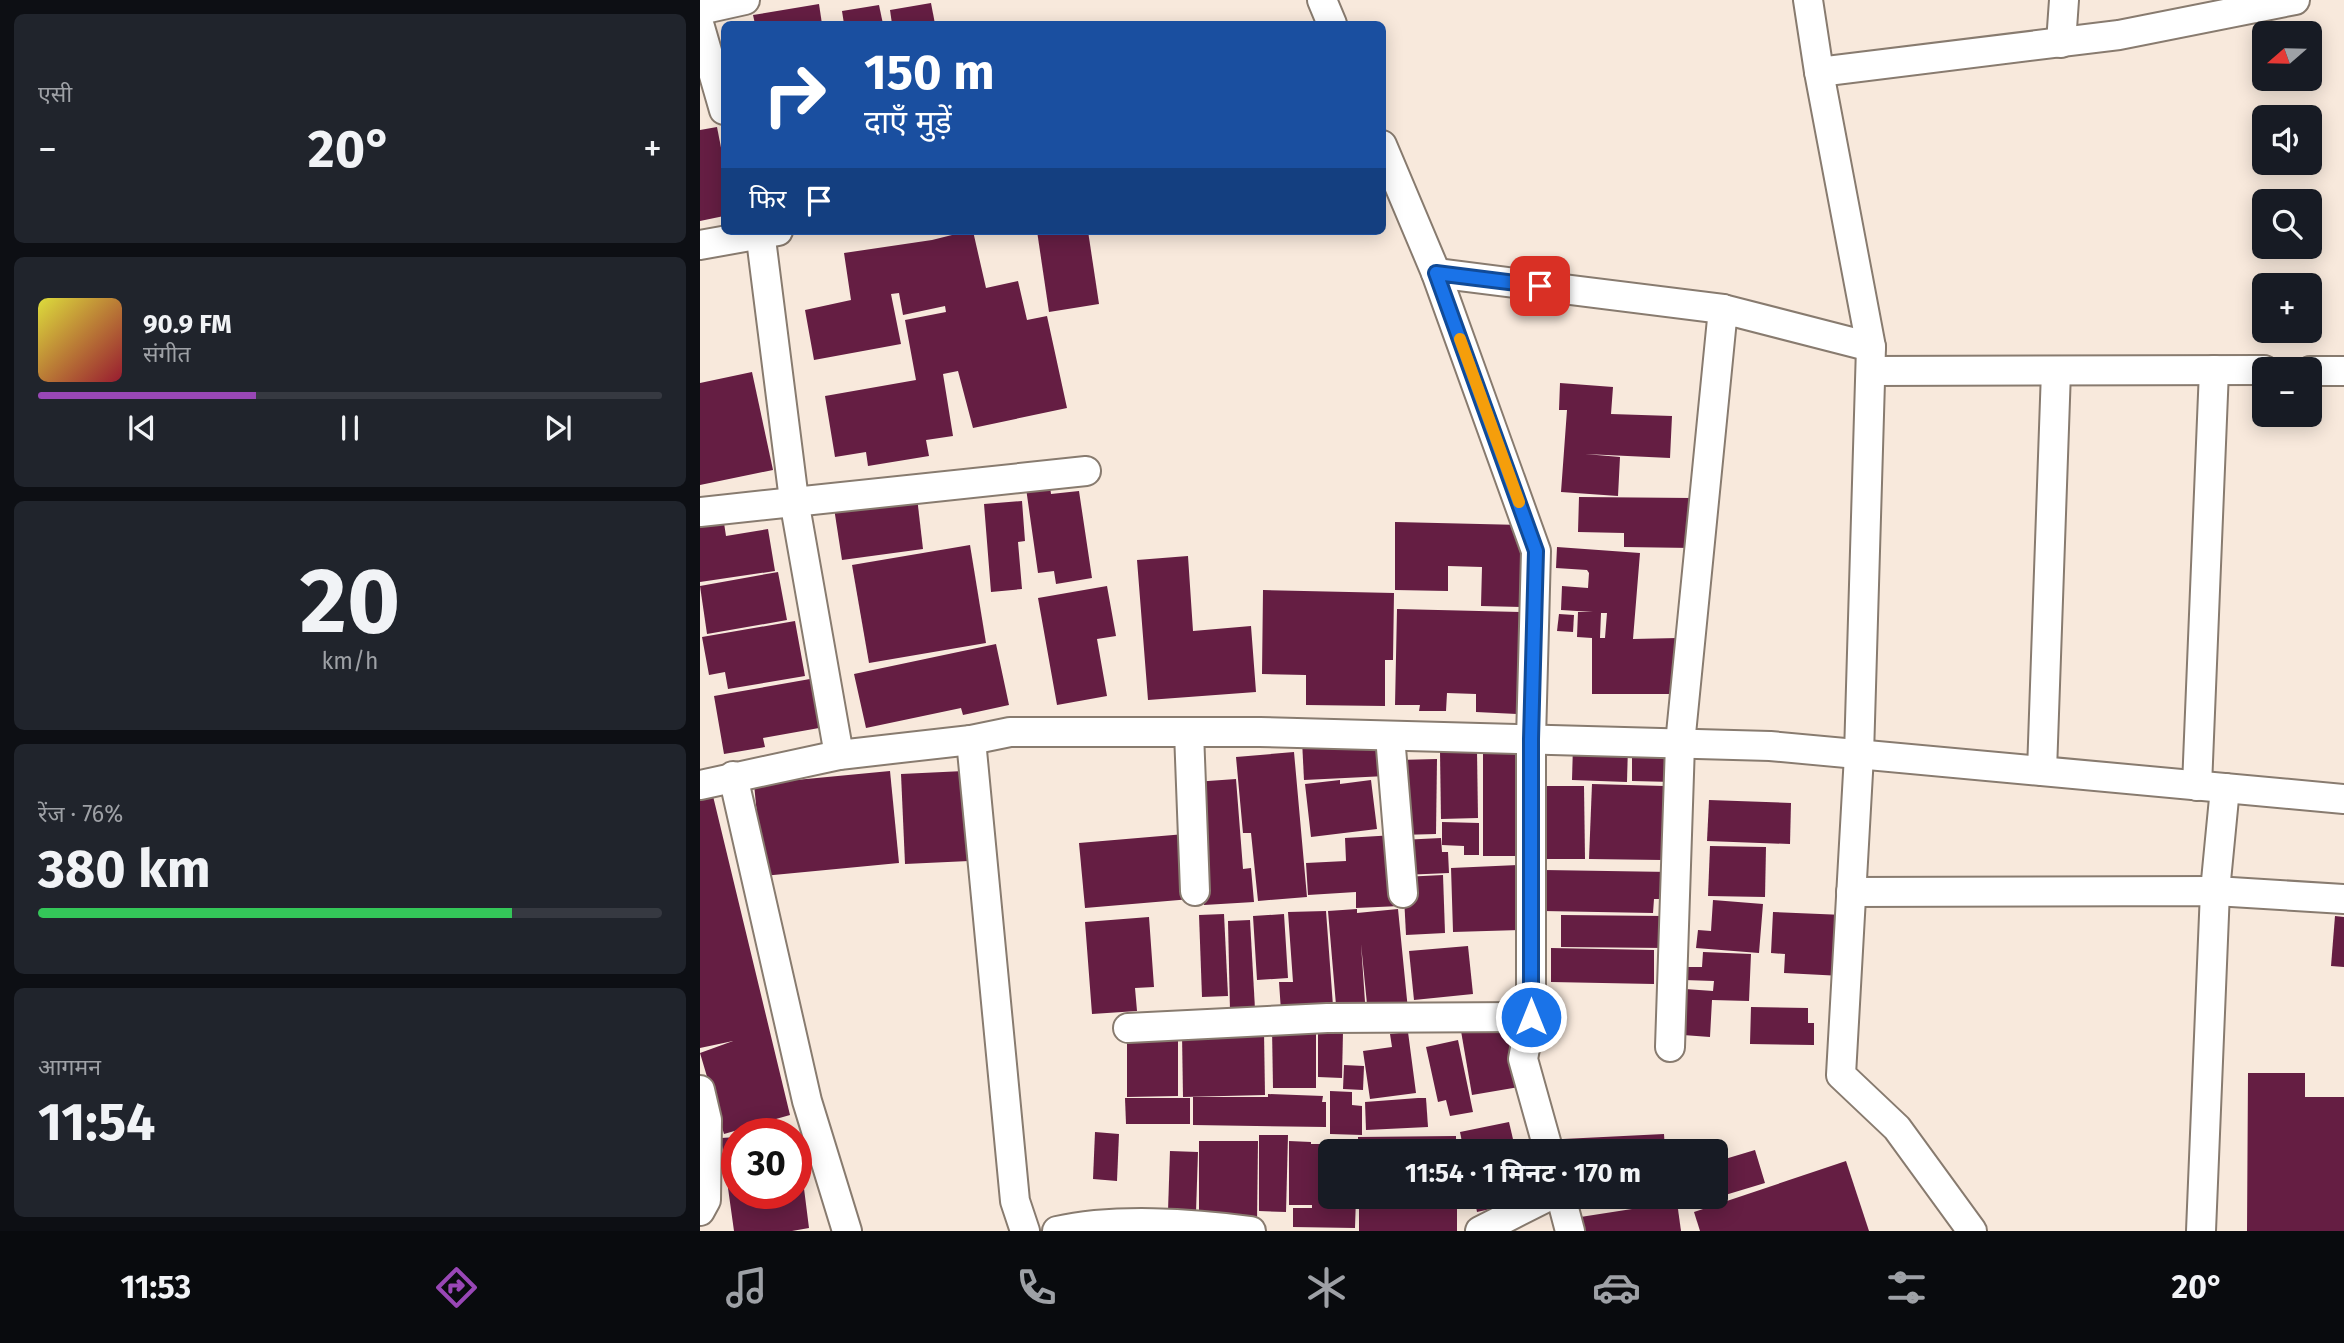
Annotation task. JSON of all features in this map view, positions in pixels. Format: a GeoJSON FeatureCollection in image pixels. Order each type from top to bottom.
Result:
{"type":"FeatureCollection","features":[{"type":"Feature","properties":{"kind":"street"},"geometry":{"type":"LineString","coordinates":[[700,10],[745,0]]}},
{"type":"Feature","properties":{"kind":"street"},"geometry":{"type":"LineString","coordinates":[[1322,0],[1331,21]]}},
{"type":"Feature","properties":{"kind":"street"},"geometry":{"type":"LineString","coordinates":[[1808,0],[1872,359],[1858,755],[1841,1075],[1898,1128],[1972,1231]]}},
{"type":"Feature","properties":{"kind":"street"},"geometry":{"type":"LineString","coordinates":[[2061,43],[2064,0]]}},
{"type":"Feature","properties":{"kind":"street"},"geometry":{"type":"LineString","coordinates":[[1819,72],[2119,35],[2295,0]]}},
{"type":"Feature","properties":{"kind":"street"},"geometry":{"type":"LineString","coordinates":[[700,27],[721,100]]}},
{"type":"Feature","properties":{"kind":"street"},"geometry":{"type":"LineString","coordinates":[[1386,154],[1436,273],[1536,551],[1531,739],[1531,1017],[1523,1059],[1545,1139]]}},
{"type":"Feature","properties":{"kind":"street"},"geometry":{"type":"LineString","coordinates":[[700,246],[753,235]]}},
{"type":"Feature","properties":{"kind":"street"},"geometry":{"type":"LineString","coordinates":[[767,235],[794,500],[839,755]]}},
{"type":"Feature","properties":{"kind":"street"},"geometry":{"type":"LineString","coordinates":[[1436,273],[1723,309],[1872,359],[2056,371],[2252,370]]}},
{"type":"Feature","properties":{"kind":"street"},"geometry":{"type":"LineString","coordinates":[[1670,1047],[1680,744],[1723,309]]}},
{"type":"Feature","properties":{"kind":"street"},"geometry":{"type":"LineString","coordinates":[[2197,786],[2214,370]]}},
{"type":"Feature","properties":{"kind":"street"},"geometry":{"type":"LineString","coordinates":[[2322,370],[2344,371]]}},
{"type":"Feature","properties":{"kind":"street"},"geometry":{"type":"LineString","coordinates":[[2042,771],[2056,371]]}},
{"type":"Feature","properties":{"kind":"street"},"geometry":{"type":"LineString","coordinates":[[700,512],[1086,471]]}},
{"type":"Feature","properties":{"kind":"street"},"geometry":{"type":"LineString","coordinates":[[700,785],[839,755],[971,740],[1010,732],[1189,732],[1770,746],[2344,799]]}},
{"type":"Feature","properties":{"kind":"street"},"geometry":{"type":"LineString","coordinates":[[1189,732],[1195,891]]}},
{"type":"Feature","properties":{"kind":"street"},"geometry":{"type":"LineString","coordinates":[[1390,736],[1403,892]]}},
{"type":"Feature","properties":{"kind":"street"},"geometry":{"type":"LineString","coordinates":[[971,740],[1015,1201],[1025,1231]]}},
{"type":"Feature","properties":{"kind":"street"},"geometry":{"type":"LineString","coordinates":[[733,776],[807,1101],[847,1231]]}},
{"type":"Feature","properties":{"kind":"street"},"geometry":{"type":"LineString","coordinates":[[2201,1231],[2215,891],[2225,788]]}},
{"type":"Feature","properties":{"kind":"street"},"geometry":{"type":"LineString","coordinates":[[1851,892],[2215,891],[2344,900]]}},
{"type":"Feature","properties":{"kind":"street"},"geometry":{"type":"LineString","coordinates":[[1128,1028],[1327,1018],[1531,1017]]}},
{"type":"Feature","properties":{"kind":"street"},"geometry":{"type":"LineString","coordinates":[[700,1090],[707,1120],[706,1200],[700,1212]]}},
{"type":"Feature","properties":{"kind":"street"},"geometry":{"type":"LineString","coordinates":[[1480,1231],[1523,1209]]}},
{"type":"Feature","properties":{"kind":"street"},"geometry":{"type":"LineString","coordinates":[[1564,1209],[1570,1231]]}},
{"type":"Feature","properties":{"kind":"street"},"geometry":{"type":"LineString","coordinates":[[1057,1231],[1087,1224],[1208,1225],[1251,1231]]}},
{"type":"Feature","properties":{"kind":"building"},"geometry":{"type":"Polygon","coordinates":[[[931,3],[934,21],[892,21],[890,10],[931,3]]]}},
{"type":"Feature","properties":{"kind":"building"},"geometry":{"type":"Polygon","coordinates":[[[819,4],[822,21],[754,21],[753,15],[819,4]]]}},
{"type":"Feature","properties":{"kind":"building"},"geometry":{"type":"Polygon","coordinates":[[[879,5],[882,21],[844,21],[842,11],[879,5]]]}},
{"type":"Feature","properties":{"kind":"building"},"geometry":{"type":"Polygon","coordinates":[[[717,127],[721,148],[721,217],[700,221],[700,130],[717,127]]]}},
{"type":"Feature","properties":{"kind":"building"},"geometry":{"type":"Polygon","coordinates":[[[952,235],[974,235],[986,288],[1018,281],[1027,320],[1047,316],[1067,408],[973,428],[958,371],[943,374],[953,436],[926,440],[929,456],[868,466],[866,452],[835,457],[825,396],[916,380],[905,320],[946,312],[945,306],[903,315],[899,293],[891,294],[901,344],[814,360],[805,310],[851,300],[844,253],[952,235]]]}},
{"type":"Feature","properties":{"kind":"building"},"geometry":{"type":"Polygon","coordinates":[[[1038,235],[1089,235],[1099,304],[1049,312],[1038,235]]]}},
{"type":"Feature","properties":{"kind":"building"},"geometry":{"type":"Polygon","coordinates":[[[752,372],[773,470],[700,485],[700,383],[752,372]]]}},
{"type":"Feature","properties":{"kind":"building"},"geometry":{"type":"Polygon","coordinates":[[[1560,383],[1613,387],[1611,414],[1672,416],[1670,458],[1585,454],[1620,457],[1618,496],[1561,492],[1567,410],[1559,410],[1560,383]]]}},
{"type":"Feature","properties":{"kind":"building"},"geometry":{"type":"Polygon","coordinates":[[[1049,478],[1051,494],[1079,491],[1092,578],[1056,584],[1054,571],[1038,573],[1025,481],[1049,478]]]}},
{"type":"Feature","properties":{"kind":"building"},"geometry":{"type":"Polygon","coordinates":[[[917,497],[923,549],[842,560],[834,508],[917,497]]]}},
{"type":"Feature","properties":{"kind":"building"},"geometry":{"type":"Polygon","coordinates":[[[1579,497],[1692,498],[1692,548],[1624,547],[1624,533],[1578,532],[1579,497]]]}},
{"type":"Feature","properties":{"kind":"building"},"geometry":{"type":"Polygon","coordinates":[[[1022,501],[1025,541],[1018,542],[1022,589],[991,592],[984,504],[1022,501]]]}},
{"type":"Feature","properties":{"kind":"building"},"geometry":{"type":"Polygon","coordinates":[[[1395,522],[1522,525],[1521,607],[1481,606],[1482,567],[1448,566],[1448,591],[1395,590],[1395,522]]]}},
{"type":"Feature","properties":{"kind":"building"},"geometry":{"type":"Polygon","coordinates":[[[724,523],[726,536],[768,529],[775,571],[700,582],[700,527],[724,523]]]}},
{"type":"Feature","properties":{"kind":"building"},"geometry":{"type":"Polygon","coordinates":[[[970,545],[986,643],[869,663],[852,565],[970,545]]]}},
{"type":"Feature","properties":{"kind":"building"},"geometry":{"type":"Polygon","coordinates":[[[1557,547],[1640,553],[1633,639],[1678,638],[1678,694],[1592,694],[1592,638],[1577,637],[1578,612],[1593,612],[1561,610],[1562,586],[1588,588],[1589,573],[1587,570],[1556,568],[1557,547]],[[1601,613],[1600,638],[1605,638],[1607,613],[1601,613]]]}},
{"type":"Feature","properties":{"kind":"building"},"geometry":{"type":"Polygon","coordinates":[[[1188,556],[1193,631],[1251,626],[1256,692],[1148,700],[1137,560],[1188,556]]]}},
{"type":"Feature","properties":{"kind":"building"},"geometry":{"type":"Polygon","coordinates":[[[778,572],[787,620],[707,634],[700,586],[778,572]]]}},
{"type":"Feature","properties":{"kind":"building"},"geometry":{"type":"Polygon","coordinates":[[[1107,586],[1116,636],[1097,639],[1107,696],[1057,705],[1038,598],[1107,586]]]}},
{"type":"Feature","properties":{"kind":"building"},"geometry":{"type":"Polygon","coordinates":[[[1263,590],[1394,593],[1393,660],[1385,660],[1385,706],[1306,705],[1306,675],[1262,674],[1263,590]]]}},
{"type":"Feature","properties":{"kind":"building"},"geometry":{"type":"Polygon","coordinates":[[[1397,609],[1520,612],[1517,714],[1476,712],[1476,694],[1447,693],[1446,711],[1419,711],[1420,705],[1395,705],[1397,609]]]}},
{"type":"Feature","properties":{"kind":"building"},"geometry":{"type":"Polygon","coordinates":[[[1559,614],[1574,615],[1573,632],[1557,631],[1559,614]]]}},
{"type":"Feature","properties":{"kind":"building"},"geometry":{"type":"Polygon","coordinates":[[[795,621],[805,676],[728,689],[725,672],[709,675],[702,637],[795,621]]]}},
{"type":"Feature","properties":{"kind":"building"},"geometry":{"type":"Polygon","coordinates":[[[996,644],[1009,705],[963,715],[961,708],[866,728],[854,674],[996,644]]]}},
{"type":"Feature","properties":{"kind":"building"},"geometry":{"type":"Polygon","coordinates":[[[810,679],[819,728],[763,738],[765,747],[724,754],[714,696],[810,679]]]}},
{"type":"Feature","properties":{"kind":"building"},"geometry":{"type":"Polygon","coordinates":[[[1384,736],[1386,776],[1304,780],[1302,740],[1384,736]]]}},
{"type":"Feature","properties":{"kind":"building"},"geometry":{"type":"Polygon","coordinates":[[[1573,745],[1628,746],[1627,782],[1572,780],[1573,745]]]}},
{"type":"Feature","properties":{"kind":"building"},"geometry":{"type":"Polygon","coordinates":[[[1632,748],[1674,749],[1673,782],[1632,781],[1632,748]]]}},
{"type":"Feature","properties":{"kind":"building"},"geometry":{"type":"Polygon","coordinates":[[[1440,751],[1477,751],[1478,818],[1441,819],[1440,751]]]}},
{"type":"Feature","properties":{"kind":"building"},"geometry":{"type":"Polygon","coordinates":[[[1483,751],[1521,751],[1521,856],[1483,856],[1483,751]]]}},
{"type":"Feature","properties":{"kind":"building"},"geometry":{"type":"Polygon","coordinates":[[[1294,752],[1307,897],[1258,901],[1251,833],[1243,833],[1236,757],[1294,752]]]}},
{"type":"Feature","properties":{"kind":"building"},"geometry":{"type":"Polygon","coordinates":[[[1437,759],[1436,834],[1400,835],[1398,760],[1437,759]]]}},
{"type":"Feature","properties":{"kind":"building"},"geometry":{"type":"Polygon","coordinates":[[[890,771],[899,863],[763,876],[754,784],[890,771]]]}},
{"type":"Feature","properties":{"kind":"building"},"geometry":{"type":"Polygon","coordinates":[[[964,771],[969,861],[905,864],[901,774],[964,771]]]}},
{"type":"Feature","properties":{"kind":"building"},"geometry":{"type":"Polygon","coordinates":[[[1236,779],[1243,869],[1251,868],[1254,902],[1204,905],[1194,782],[1236,779]]]}},
{"type":"Feature","properties":{"kind":"building"},"geometry":{"type":"Polygon","coordinates":[[[1340,780],[1340,784],[1371,780],[1377,829],[1311,837],[1305,784],[1340,780]]]}},
{"type":"Feature","properties":{"kind":"building"},"geometry":{"type":"Polygon","coordinates":[[[1592,784],[1664,786],[1662,860],[1589,859],[1592,784]]]}},
{"type":"Feature","properties":{"kind":"building"},"geometry":{"type":"Polygon","coordinates":[[[1547,786],[1584,786],[1585,859],[1547,859],[1547,786]]]}},
{"type":"Feature","properties":{"kind":"building"},"geometry":{"type":"Polygon","coordinates":[[[713,796],[790,1115],[780,1118],[721,1118],[721,1124],[700,1053],[733,1041],[700,1048],[700,800],[713,796]]]}},
{"type":"Feature","properties":{"kind":"building"},"geometry":{"type":"Polygon","coordinates":[[[1709,800],[1791,803],[1790,844],[1707,841],[1709,800]]]}},
{"type":"Feature","properties":{"kind":"building"},"geometry":{"type":"Polygon","coordinates":[[[1442,822],[1479,823],[1479,855],[1464,855],[1464,846],[1442,845],[1442,822]]]}},
{"type":"Feature","properties":{"kind":"building"},"geometry":{"type":"Polygon","coordinates":[[[1185,834],[1191,899],[1085,908],[1079,843],[1185,834]]]}},
{"type":"Feature","properties":{"kind":"building"},"geometry":{"type":"Polygon","coordinates":[[[1395,835],[1400,906],[1356,908],[1356,892],[1308,895],[1306,863],[1346,861],[1345,838],[1395,835]]]}},
{"type":"Feature","properties":{"kind":"building"},"geometry":{"type":"Polygon","coordinates":[[[1441,838],[1442,852],[1448,852],[1449,873],[1403,875],[1401,840],[1441,838]]]}},
{"type":"Feature","properties":{"kind":"building"},"geometry":{"type":"Polygon","coordinates":[[[1710,846],[1766,847],[1765,897],[1708,896],[1710,846]]]}},
{"type":"Feature","properties":{"kind":"building"},"geometry":{"type":"Polygon","coordinates":[[[1518,865],[1520,930],[1453,932],[1451,868],[1518,865]]]}},
{"type":"Feature","properties":{"kind":"building"},"geometry":{"type":"Polygon","coordinates":[[[1544,870],[1671,872],[1670,899],[1654,899],[1653,913],[1543,911],[1544,870]]]}},
{"type":"Feature","properties":{"kind":"building"},"geometry":{"type":"Polygon","coordinates":[[[1443,875],[1445,933],[1406,935],[1403,877],[1443,875]]]}},
{"type":"Feature","properties":{"kind":"building"},"geometry":{"type":"Polygon","coordinates":[[[1713,900],[1763,904],[1759,953],[1696,948],[1698,930],[1711,931],[1713,900]]]}},
{"type":"Feature","properties":{"kind":"building"},"geometry":{"type":"Polygon","coordinates":[[[1357,909],[1357,913],[1398,909],[1408,1010],[1384,1012],[1383,1003],[1367,1004],[1361,944],[1365,1002],[1336,1005],[1328,911],[1357,909]]]}},
{"type":"Feature","properties":{"kind":"building"},"geometry":{"type":"Polygon","coordinates":[[[1326,911],[1333,1006],[1281,1011],[1279,982],[1293,982],[1288,912],[1326,911]]]}},
{"type":"Feature","properties":{"kind":"building"},"geometry":{"type":"Polygon","coordinates":[[[1773,912],[1844,915],[1842,976],[1784,973],[1785,954],[1771,953],[1773,912]]]}},
{"type":"Feature","properties":{"kind":"building"},"geometry":{"type":"Polygon","coordinates":[[[1224,914],[1228,996],[1202,997],[1199,915],[1224,914]]]}},
{"type":"Feature","properties":{"kind":"building"},"geometry":{"type":"Polygon","coordinates":[[[1284,914],[1288,978],[1257,980],[1253,916],[1284,914]]]}},
{"type":"Feature","properties":{"kind":"building"},"geometry":{"type":"Polygon","coordinates":[[[1561,915],[1663,916],[1665,948],[1561,947],[1561,915]]]}},
{"type":"Feature","properties":{"kind":"building"},"geometry":{"type":"Polygon","coordinates":[[[2335,916],[2344,917],[2344,967],[2331,966],[2335,916]]]}},
{"type":"Feature","properties":{"kind":"building"},"geometry":{"type":"Polygon","coordinates":[[[1149,917],[1154,987],[1135,988],[1137,1011],[1092,1014],[1085,922],[1149,917]]]}},
{"type":"Feature","properties":{"kind":"building"},"geometry":{"type":"Polygon","coordinates":[[[1250,920],[1255,1009],[1230,1011],[1228,921],[1250,920]]]}},
{"type":"Feature","properties":{"kind":"building"},"geometry":{"type":"Polygon","coordinates":[[[1468,946],[1473,994],[1414,1000],[1409,951],[1468,946]]]}},
{"type":"Feature","properties":{"kind":"building"},"geometry":{"type":"Polygon","coordinates":[[[1551,948],[1654,950],[1654,984],[1551,982],[1551,948]]]}},
{"type":"Feature","properties":{"kind":"building"},"geometry":{"type":"Polygon","coordinates":[[[1703,952],[1751,954],[1749,1001],[1712,1000],[1710,1037],[1683,1035],[1685,989],[1713,991],[1714,981],[1684,980],[1684,967],[1702,967],[1703,952]]]}},
{"type":"Feature","properties":{"kind":"building"},"geometry":{"type":"Polygon","coordinates":[[[1751,1007],[1808,1008],[1808,1023],[1814,1023],[1814,1045],[1750,1044],[1751,1007]]]}},
{"type":"Feature","properties":{"kind":"building"},"geometry":{"type":"Polygon","coordinates":[[[1508,1023],[1519,1087],[1472,1095],[1461,1031],[1508,1023]]]}},
{"type":"Feature","properties":{"kind":"building"},"geometry":{"type":"Polygon","coordinates":[[[1272,1028],[1316,1028],[1316,1088],[1273,1088],[1272,1028]]]}},
{"type":"Feature","properties":{"kind":"building"},"geometry":{"type":"Polygon","coordinates":[[[1318,1031],[1343,1031],[1342,1078],[1318,1077],[1318,1031]]]}},
{"type":"Feature","properties":{"kind":"building"},"geometry":{"type":"Polygon","coordinates":[[[1264,1032],[1265,1095],[1183,1097],[1182,1034],[1264,1032]]]}},
{"type":"Feature","properties":{"kind":"building"},"geometry":{"type":"Polygon","coordinates":[[[1408,1032],[1416,1093],[1370,1099],[1363,1051],[1392,1047],[1390,1034],[1408,1032]]]}},
{"type":"Feature","properties":{"kind":"building"},"geometry":{"type":"Polygon","coordinates":[[[1178,1033],[1178,1096],[1127,1097],[1127,1034],[1178,1033]]]}},
{"type":"Feature","properties":{"kind":"building"},"geometry":{"type":"Polygon","coordinates":[[[1458,1040],[1473,1112],[1450,1116],[1446,1100],[1438,1102],[1426,1047],[1458,1040]]]}},
{"type":"Feature","properties":{"kind":"building"},"geometry":{"type":"Polygon","coordinates":[[[1344,1065],[1364,1066],[1363,1090],[1343,1089],[1344,1065]]]}},
{"type":"Feature","properties":{"kind":"building"},"geometry":{"type":"Polygon","coordinates":[[[2248,1073],[2305,1073],[2305,1097],[2344,1097],[2344,1231],[2247,1231],[2248,1073]]]}},
{"type":"Feature","properties":{"kind":"building"},"geometry":{"type":"Polygon","coordinates":[[[1330,1091],[1352,1092],[1352,1105],[1362,1106],[1362,1135],[1330,1134],[1330,1091]]]}},
{"type":"Feature","properties":{"kind":"building"},"geometry":{"type":"Polygon","coordinates":[[[1268,1094],[1323,1096],[1322,1102],[1326,1102],[1326,1127],[1193,1125],[1193,1097],[1268,1097],[1268,1094]]]}},
{"type":"Feature","properties":{"kind":"building"},"geometry":{"type":"Polygon","coordinates":[[[1125,1098],[1190,1098],[1190,1124],[1126,1124],[1125,1098]]]}},
{"type":"Feature","properties":{"kind":"building"},"geometry":{"type":"Polygon","coordinates":[[[1426,1098],[1428,1127],[1366,1130],[1365,1102],[1426,1098]]]}},
{"type":"Feature","properties":{"kind":"building"},"geometry":{"type":"Polygon","coordinates":[[[1509,1122],[1513,1139],[1461,1139],[1460,1132],[1509,1122]]]}},
{"type":"Feature","properties":{"kind":"building"},"geometry":{"type":"Polygon","coordinates":[[[1095,1132],[1119,1134],[1117,1181],[1093,1179],[1095,1132]]]}},
{"type":"Feature","properties":{"kind":"building"},"geometry":{"type":"Polygon","coordinates":[[[1664,1134],[1664,1139],[1563,1139],[1664,1134]]]}},
{"type":"Feature","properties":{"kind":"building"},"geometry":{"type":"Polygon","coordinates":[[[1259,1135],[1288,1135],[1286,1212],[1259,1211],[1259,1135]]]}},
{"type":"Feature","properties":{"kind":"building"},"geometry":{"type":"Polygon","coordinates":[[[1456,1136],[1456,1139],[1358,1139],[1456,1136]]]}},
{"type":"Feature","properties":{"kind":"building"},"geometry":{"type":"Polygon","coordinates":[[[1199,1141],[1258,1141],[1257,1223],[1199,1221],[1199,1141]]]}},
{"type":"Feature","properties":{"kind":"building"},"geometry":{"type":"Polygon","coordinates":[[[1289,1141],[1318,1144],[1318,1209],[1356,1209],[1355,1228],[1293,1227],[1293,1208],[1312,1208],[1312,1205],[1289,1205],[1289,1141]]]}},
{"type":"Feature","properties":{"kind":"building"},"geometry":{"type":"Polygon","coordinates":[[[1755,1150],[1765,1183],[1728,1194],[1728,1158],[1755,1150]]]}},
{"type":"Feature","properties":{"kind":"building"},"geometry":{"type":"Polygon","coordinates":[[[1170,1151],[1198,1152],[1196,1212],[1168,1211],[1170,1151]]]}},
{"type":"Feature","properties":{"kind":"building"},"geometry":{"type":"Polygon","coordinates":[[[1846,1161],[1869,1231],[1700,1231],[1694,1212],[1703,1209],[1728,1209],[1728,1201],[1846,1161]]]}},
{"type":"Feature","properties":{"kind":"building"},"geometry":{"type":"Polygon","coordinates":[[[731,1209],[807,1209],[809,1228],[792,1231],[734,1231],[731,1209]]]}},
{"type":"Feature","properties":{"kind":"building"},"geometry":{"type":"Polygon","coordinates":[[[1359,1209],[1457,1209],[1457,1231],[1359,1231],[1359,1209]]]}},
{"type":"Feature","properties":{"kind":"building"},"geometry":{"type":"Polygon","coordinates":[[[1632,1209],[1678,1209],[1681,1231],[1576,1231],[1574,1218],[1632,1209]]]}},
{"type":"Feature","properties":{"kind":"slow traffic"},"geometry":{"type":"LineString","coordinates":[[1460,339],[1519,502]]}},
{"type":"Feature","properties":{"kind":"route"},"geometry":{"type":"LineString","coordinates":[[1531,1017],[1531,739],[1536,551],[1436,273],[1540,286]]}}]}
